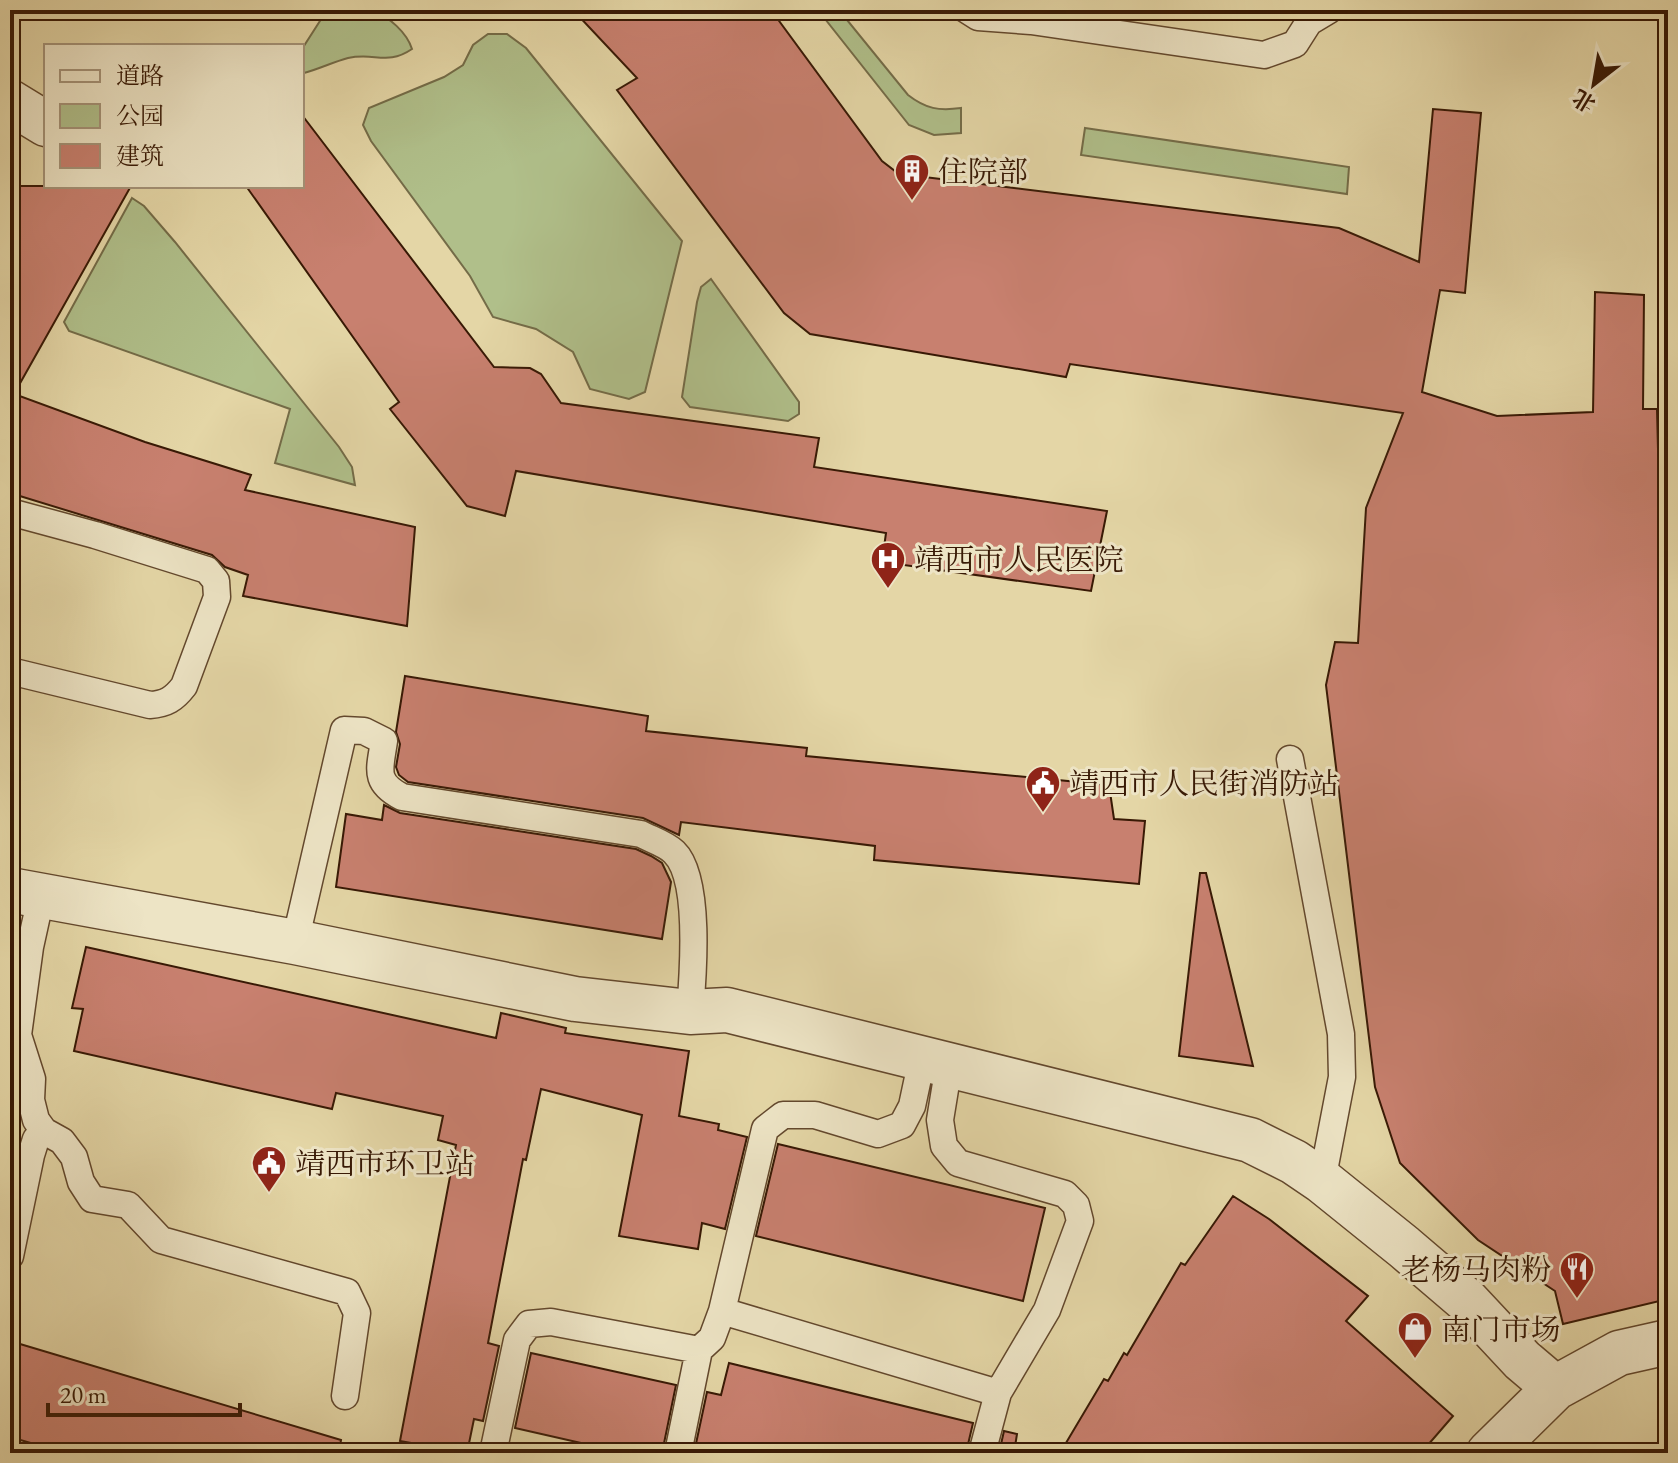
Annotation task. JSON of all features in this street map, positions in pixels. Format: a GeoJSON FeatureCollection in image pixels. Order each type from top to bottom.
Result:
{"type":"FeatureCollection","features":[{"type":"Feature","properties":{"kind":"street"},"geometry":{"type":"LineString","coordinates":[[10,102],[44,123]]}},
{"type":"Feature","properties":{"kind":"street"},"geometry":{"type":"LineString","coordinates":[[25,893],[295,942],[575,999],[690,1012],[727,1010],[1250,1140],[1294,1162],[1322,1181],[1466,1300],[1522,1360],[1555,1388]]}},
{"type":"Feature","properties":{"kind":"street"},"geometry":{"type":"LineString","coordinates":[[1489,1453],[1555,1388],[1619,1353],[1668,1342]]}},
{"type":"Feature","properties":{"kind":"lane"},"geometry":{"type":"LineString","coordinates":[[967,10],[978,17],[1031,21],[1264,55],[1295,44],[1309,22],[1329,10]]}},
{"type":"Feature","properties":{"kind":"lane"},"geometry":{"type":"LineString","coordinates":[[10,512],[207,570],[216,581],[217,597],[184,686],[176,697],[164,704],[150,705],[10,671]]}},
{"type":"Feature","properties":{"kind":"lane"},"geometry":{"type":"LineString","coordinates":[[295,942],[344,730],[364,731],[384,741],[379,775],[387,789],[402,797],[641,834],[674,852],[688,879],[693,918],[695,959],[690,1012]]}},
{"type":"Feature","properties":{"kind":"lane"},"geometry":{"type":"LineString","coordinates":[[1290,759],[1341,1034],[1342,1077],[1322,1181]]}},
{"type":"Feature","properties":{"kind":"lane"},"geometry":{"type":"LineString","coordinates":[[25,893],[30,947],[18,1035],[32,1079],[31,1100],[36,1120],[44,1131],[62,1141],[74,1157],[81,1182],[92,1199],[128,1205],[161,1240],[347,1292],[357,1313],[345,1396]]}},
{"type":"Feature","properties":{"kind":"lane"},"geometry":{"type":"LineString","coordinates":[[678,1453],[699,1350],[712,1338],[722,1311],[765,1129],[783,1115],[815,1115],[878,1134],[902,1125],[936,1062]]}},
{"type":"Feature","properties":{"kind":"lane"},"geometry":{"type":"LineString","coordinates":[[936,1062],[944,1146],[958,1163],[1065,1194],[1076,1205],[1080,1221],[1047,1310],[998,1393],[982,1453]]}},
{"type":"Feature","properties":{"kind":"lane"},"geometry":{"type":"LineString","coordinates":[[10,1256],[31,1155],[36,1139],[44,1131]]}},
{"type":"Feature","properties":{"kind":"lane"},"geometry":{"type":"LineString","coordinates":[[722,1311],[998,1393]]}},
{"type":"Feature","properties":{"kind":"lane"},"geometry":{"type":"LineString","coordinates":[[493,1453],[517,1340],[529,1324],[551,1322],[699,1350]]}},
{"type":"Feature","properties":{"kind":"green space"},"geometry":{"type":"Polygon","coordinates":[[[361,9],[378,13],[391,21],[402,31],[412,49],[388,58],[348,58],[304,73],[304,46],[327,10],[361,9]]]}},
{"type":"Feature","properties":{"kind":"green space"},"geometry":{"type":"Polygon","coordinates":[[[818,10],[839,10],[915,100],[933,108],[961,108],[961,133],[934,135],[909,125],[818,10]]]}},
{"type":"Feature","properties":{"kind":"green space"},"geometry":{"type":"Polygon","coordinates":[[[488,34],[507,34],[526,48],[682,241],[645,392],[629,399],[590,389],[573,352],[536,329],[493,317],[470,276],[371,141],[363,125],[369,108],[444,77],[463,65],[473,45],[488,34]]]}},
{"type":"Feature","properties":{"kind":"green space"},"geometry":{"type":"Polygon","coordinates":[[[1085,128],[1349,167],[1347,194],[1081,155],[1085,128]]]}},
{"type":"Feature","properties":{"kind":"green space"},"geometry":{"type":"Polygon","coordinates":[[[132,198],[144,206],[175,242],[339,447],[352,467],[355,485],[275,463],[290,409],[69,331],[64,322],[132,198]]]}},
{"type":"Feature","properties":{"kind":"green space"},"geometry":{"type":"Polygon","coordinates":[[[711,279],[799,402],[799,414],[788,421],[690,407],[682,397],[697,302],[701,287],[711,279]]]}},
{"type":"Feature","properties":{"kind":"building"},"geometry":{"type":"Polygon","coordinates":[[[573,10],[771,10],[882,161],[895,171],[908,175],[1339,228],[1419,262],[1433,109],[1481,113],[1465,293],[1440,290],[1422,392],[1497,416],[1593,412],[1595,292],[1644,295],[1643,409],[1657,409],[1658,449],[1663,449],[1665,492],[1668,491],[1668,1299],[1563,1324],[1555,1291],[1478,1240],[1400,1163],[1375,1087],[1326,685],[1335,642],[1358,643],[1366,508],[1403,413],[1070,364],[1066,377],[810,334],[784,313],[617,90],[637,78],[573,10]]]}},
{"type":"Feature","properties":{"kind":"building"},"geometry":{"type":"Polygon","coordinates":[[[304,118],[494,367],[530,368],[541,374],[561,403],[819,438],[814,467],[1107,511],[1091,591],[882,562],[886,533],[516,471],[505,516],[467,506],[390,409],[399,402],[247,188],[304,188],[304,118]]]}},
{"type":"Feature","properties":{"kind":"building"},"geometry":{"type":"Polygon","coordinates":[[[10,186],[130,188],[14,394],[145,442],[251,475],[245,490],[415,527],[407,626],[243,596],[248,575],[225,567],[212,555],[10,493],[10,186]]]}},
{"type":"Feature","properties":{"kind":"building"},"geometry":{"type":"Polygon","coordinates":[[[405,676],[648,716],[646,731],[807,748],[806,756],[1109,785],[1114,819],[1145,821],[1139,884],[874,860],[875,846],[681,822],[679,835],[643,818],[408,782],[399,775],[396,767],[400,744],[396,732],[405,676]]]}},
{"type":"Feature","properties":{"kind":"building"},"geometry":{"type":"Polygon","coordinates":[[[384,805],[400,813],[636,849],[651,856],[662,863],[671,882],[662,939],[336,887],[346,814],[382,820],[384,805]]]}},
{"type":"Feature","properties":{"kind":"building"},"geometry":{"type":"Polygon","coordinates":[[[1200,873],[1206,873],[1253,1066],[1179,1056],[1200,873]]]}},
{"type":"Feature","properties":{"kind":"building"},"geometry":{"type":"Polygon","coordinates":[[[86,947],[496,1038],[501,1013],[566,1028],[565,1033],[689,1051],[679,1116],[719,1124],[718,1130],[747,1137],[725,1229],[702,1223],[698,1249],[619,1236],[642,1115],[541,1089],[526,1160],[523,1159],[488,1343],[499,1346],[483,1421],[474,1419],[467,1453],[400,1441],[456,1145],[438,1140],[443,1116],[336,1093],[332,1109],[74,1051],[83,1009],[72,1008],[86,947]]]}},
{"type":"Feature","properties":{"kind":"building"},"geometry":{"type":"Polygon","coordinates":[[[778,1144],[1045,1208],[1023,1301],[756,1236],[778,1144]]]}},
{"type":"Feature","properties":{"kind":"building"},"geometry":{"type":"Polygon","coordinates":[[[1233,1196],[1269,1219],[1368,1296],[1346,1321],[1453,1416],[1421,1453],[1060,1453],[1104,1379],[1108,1381],[1124,1353],[1127,1355],[1181,1263],[1185,1265],[1233,1196]]]}},
{"type":"Feature","properties":{"kind":"building"},"geometry":{"type":"Polygon","coordinates":[[[10,1341],[341,1440],[339,1453],[65,1453],[10,1437],[10,1341]]]}},
{"type":"Feature","properties":{"kind":"building"},"geometry":{"type":"Polygon","coordinates":[[[531,1353],[676,1385],[662,1453],[625,1453],[515,1428],[531,1353]]]}},
{"type":"Feature","properties":{"kind":"building"},"geometry":{"type":"Polygon","coordinates":[[[729,1363],[973,1423],[966,1453],[694,1453],[707,1392],[721,1395],[729,1363]]]}},
{"type":"Feature","properties":{"kind":"building"},"geometry":{"type":"Polygon","coordinates":[[[1004,1431],[1017,1434],[1014,1453],[999,1453],[1004,1431]]]}},
{"type":"Feature","properties":{"kind":"place","name":"住院部"},"geometry":{"type":"Point","coordinates":[912,202]}},
{"type":"Feature","properties":{"kind":"place","name":"靖西市人民医院"},"geometry":{"type":"Point","coordinates":[888,590]}},
{"type":"Feature","properties":{"kind":"place","name":"靖西市人民街消防站"},"geometry":{"type":"Point","coordinates":[1043,814]}},
{"type":"Feature","properties":{"kind":"place","name":"靖西市环卫站"},"geometry":{"type":"Point","coordinates":[269,1194]}},
{"type":"Feature","properties":{"kind":"place","name":"老杨马肉粉"},"geometry":{"type":"Point","coordinates":[1577,1300]}},
{"type":"Feature","properties":{"kind":"place","name":"南门市场"},"geometry":{"type":"Point","coordinates":[1415,1360]}}]}
